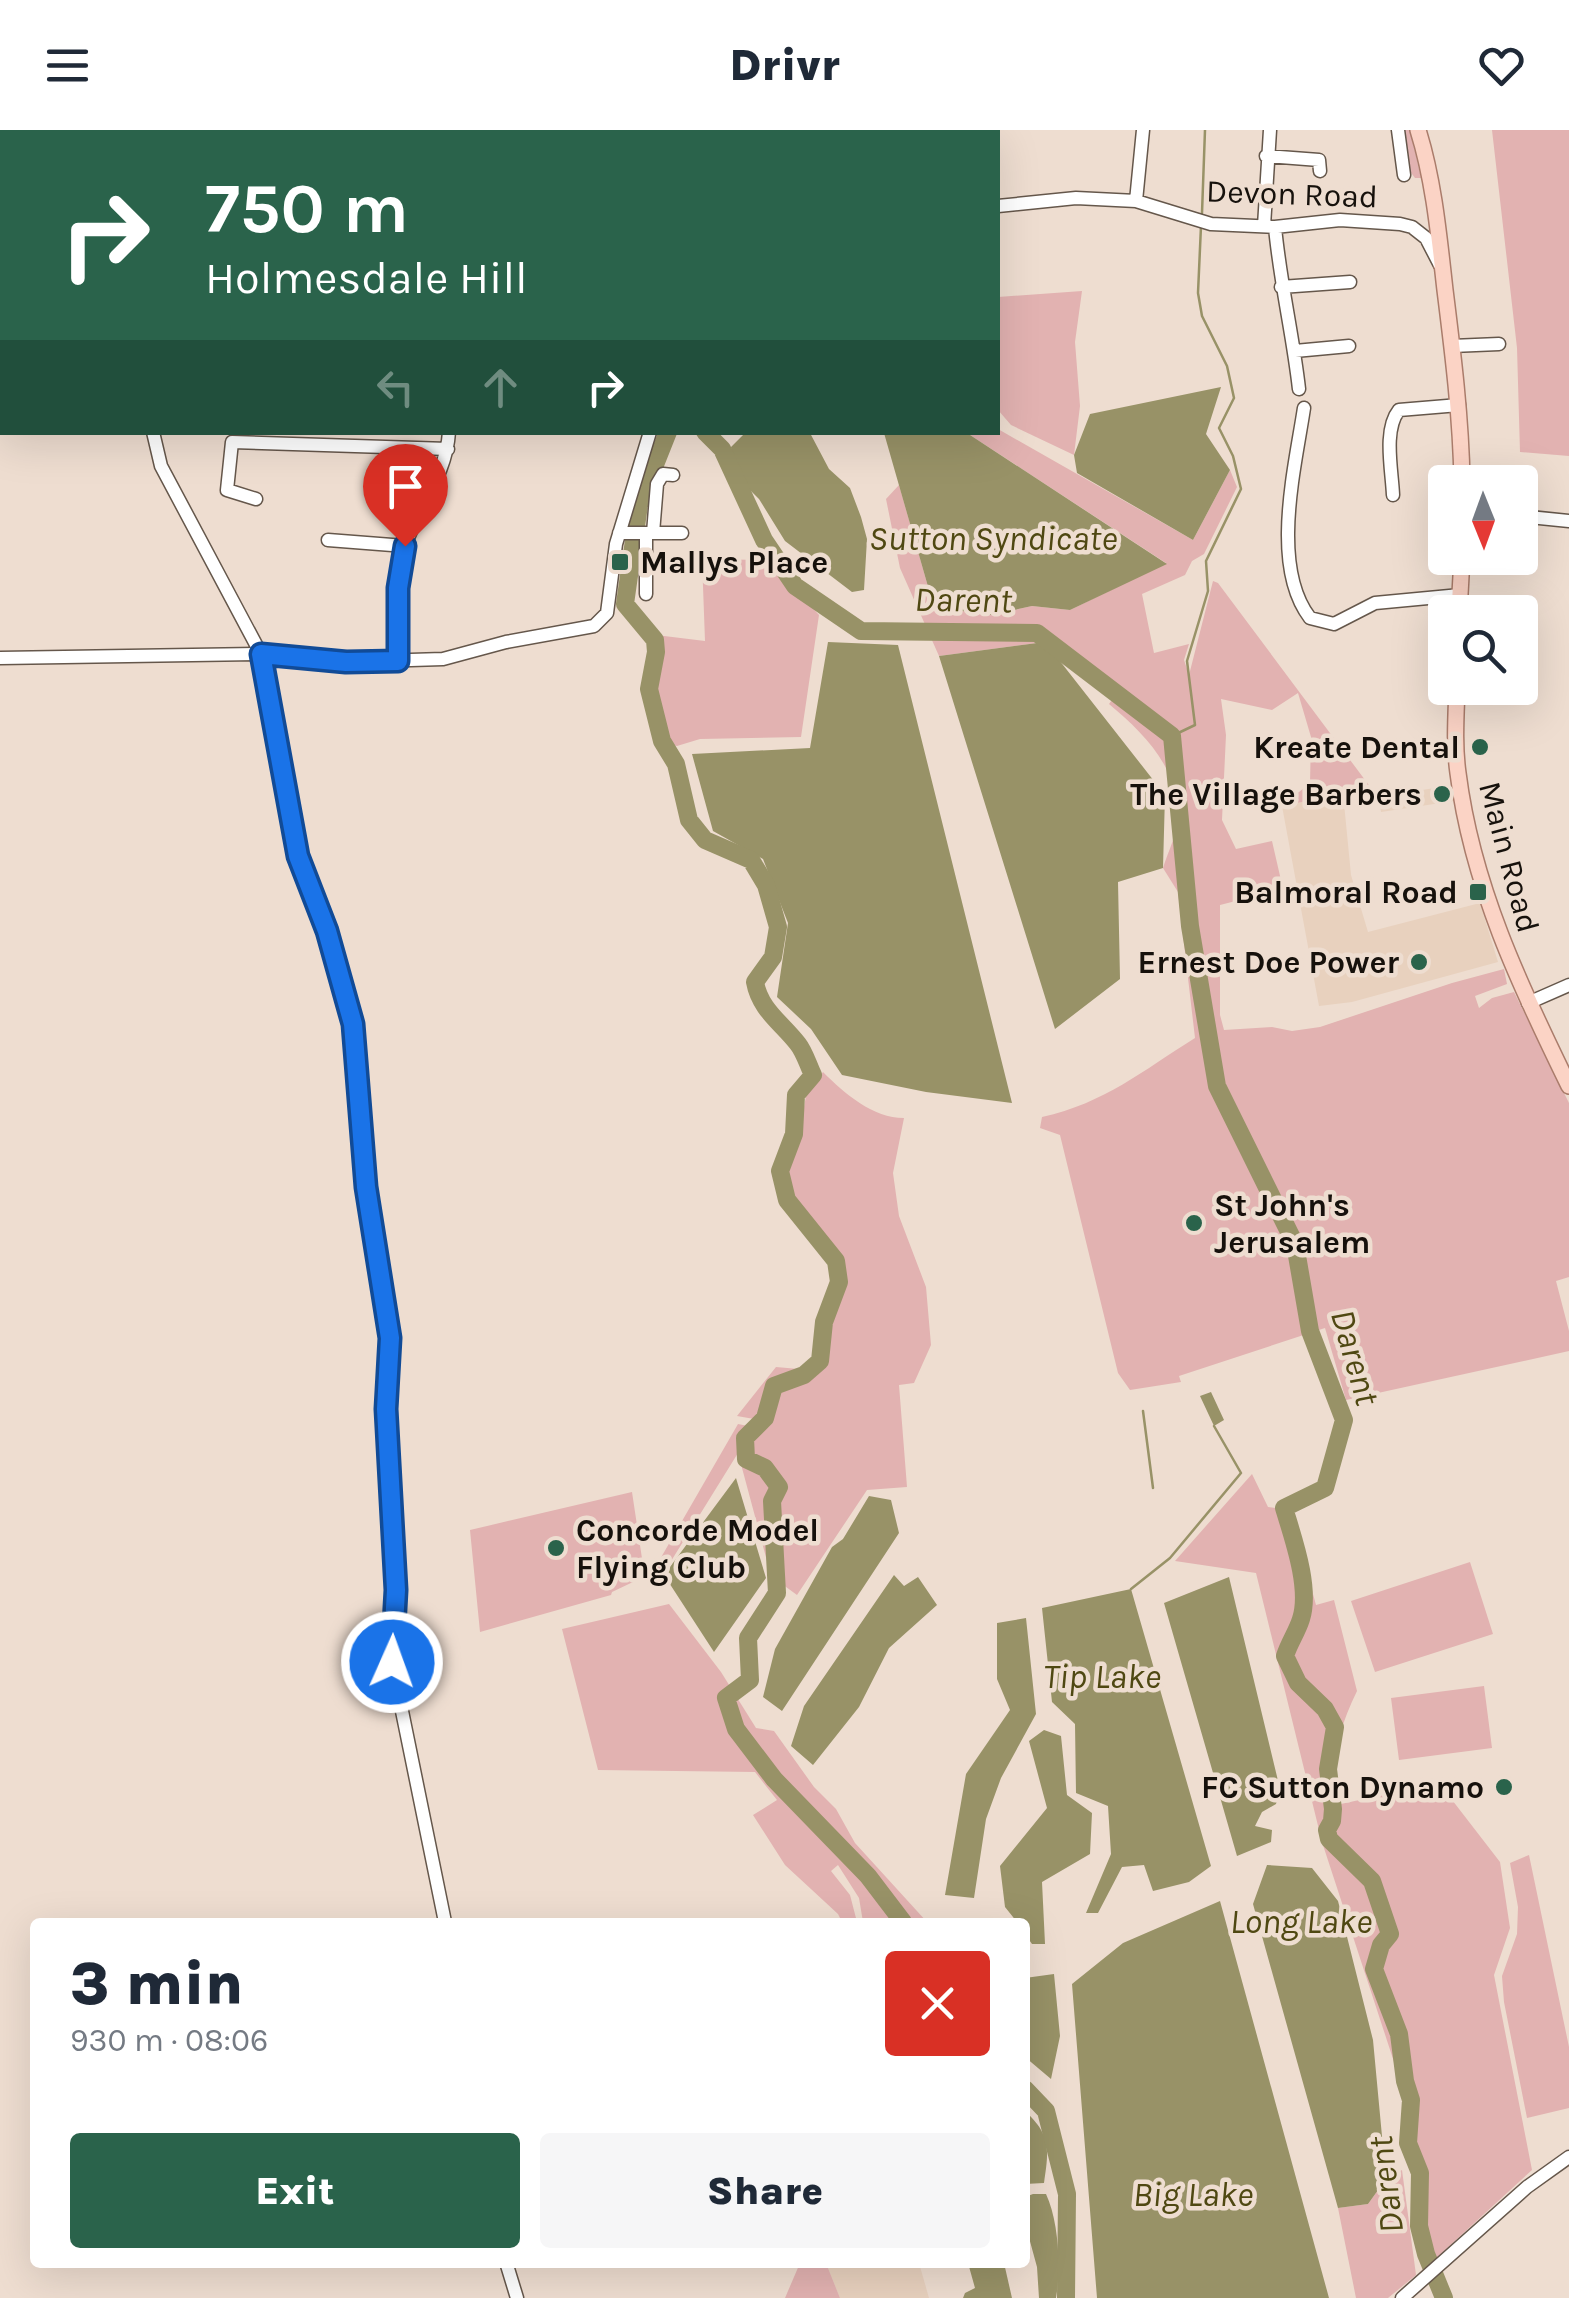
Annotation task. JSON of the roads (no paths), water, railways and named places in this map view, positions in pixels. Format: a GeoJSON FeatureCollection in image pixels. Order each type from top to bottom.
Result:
{"type":"FeatureCollection","features":[{"type":"Feature","properties":{"kind":"main road"},"geometry":{"type":"LineString","coordinates":[[1418,130],[1427,162],[1443,271],[1459,405],[1461,465]]}},
{"type":"Feature","properties":{"kind":"main road"},"geometry":{"type":"LineString","coordinates":[[1460,595],[1461,575]]}},
{"type":"Feature","properties":{"kind":"main road","name":"Main Road"},"geometry":{"type":"LineString","coordinates":[[1457,705],[1457,770],[1468,828],[1502,943],[1569,1086]]}},
{"type":"Feature","properties":{"kind":"street"},"geometry":{"type":"LineString","coordinates":[[1136,201],[1143,130]]}},
{"type":"Feature","properties":{"kind":"street"},"geometry":{"type":"LineString","coordinates":[[1270,130],[1266,156],[1270,227],[1299,389]]}},
{"type":"Feature","properties":{"kind":"street"},"geometry":{"type":"LineString","coordinates":[[1398,130],[1404,175]]}},
{"type":"Feature","properties":{"kind":"street"},"geometry":{"type":"LineString","coordinates":[[1266,156],[1318,160],[1320,171]]}},
{"type":"Feature","properties":{"kind":"street","name":"Devon Road"},"geometry":{"type":"LineString","coordinates":[[1000,206],[1076,198],[1136,201],[1212,224],[1270,227],[1340,220],[1412,227],[1426,238],[1443,271]]}},
{"type":"Feature","properties":{"kind":"street"},"geometry":{"type":"LineString","coordinates":[[1281,287],[1350,282]]}},
{"type":"Feature","properties":{"kind":"street"},"geometry":{"type":"LineString","coordinates":[[1452,346],[1499,344]]}},
{"type":"Feature","properties":{"kind":"street"},"geometry":{"type":"LineString","coordinates":[[1295,351],[1349,346]]}},
{"type":"Feature","properties":{"kind":"street"},"geometry":{"type":"LineString","coordinates":[[1393,495],[1390,430],[1394,416],[1400,410],[1459,405]]}},
{"type":"Feature","properties":{"kind":"street"},"geometry":{"type":"LineString","coordinates":[[1304,408],[1289,505],[1289,553],[1297,593],[1310,618],[1334,624],[1375,603],[1428,598]]}},
{"type":"Feature","properties":{"kind":"street"},"geometry":{"type":"LineString","coordinates":[[154,435],[161,466],[261,654],[298,856],[327,931],[353,1024],[366,1187],[390,1338],[386,1409],[396,1590],[392,1662],[444,1918]]}},
{"type":"Feature","properties":{"kind":"street"},"geometry":{"type":"LineString","coordinates":[[398,661],[398,588],[405,546],[439,478],[450,435]]}},
{"type":"Feature","properties":{"kind":"street"},"geometry":{"type":"LineString","coordinates":[[646,594],[636,534],[650,435]]}},
{"type":"Feature","properties":{"kind":"street"},"geometry":{"type":"LineString","coordinates":[[256,499],[227,490],[232,442],[350,440],[448,449]]}},
{"type":"Feature","properties":{"kind":"street"},"geometry":{"type":"LineString","coordinates":[[0,658],[261,654],[346,662],[442,659],[506,642],[594,626],[604,619],[662,474],[673,475]]}},
{"type":"Feature","properties":{"kind":"street"},"geometry":{"type":"LineString","coordinates":[[1538,518],[1569,521]]}},
{"type":"Feature","properties":{"kind":"street"},"geometry":{"type":"LineString","coordinates":[[636,534],[682,533]]}},
{"type":"Feature","properties":{"kind":"street"},"geometry":{"type":"LineString","coordinates":[[328,540],[405,546]]}},
{"type":"Feature","properties":{"kind":"street"},"geometry":{"type":"LineString","coordinates":[[1528,1003],[1569,986]]}},
{"type":"Feature","properties":{"kind":"street"},"geometry":{"type":"LineString","coordinates":[[1402,2298],[1527,2187],[1569,2157]]}},
{"type":"Feature","properties":{"kind":"street"},"geometry":{"type":"LineString","coordinates":[[508,2268],[517,2298]]}},
{"type":"Feature","properties":{"kind":"water"},"geometry":{"type":"Polygon","coordinates":[[[1221,387],[1206,434],[1230,470],[1193,540],[1077,473],[1074,455],[1090,414],[1221,387]]]}},
{"type":"Feature","properties":{"kind":"water"},"geometry":{"type":"Polygon","coordinates":[[[743,435],[811,435],[829,469],[850,488],[861,517],[867,539],[864,590],[852,592],[785,541],[759,499],[744,484],[731,447],[743,435]]]}},
{"type":"Feature","properties":{"kind":"water","name":"Sutton Syndicate"},"geometry":{"type":"Polygon","coordinates":[[[885,435],[970,435],[1167,564],[1070,610],[1032,606],[992,615],[940,608],[929,590],[885,435]]]}},
{"type":"Feature","properties":{"kind":"water"},"geometry":{"type":"Polygon","coordinates":[[[828,642],[898,645],[1012,1103],[926,1092],[842,1075],[811,1029],[777,997],[788,923],[763,859],[713,831],[692,754],[810,748],[828,642]]]}},
{"type":"Feature","properties":{"kind":"water"},"geometry":{"type":"Polygon","coordinates":[[[1045,642],[1165,795],[1163,868],[1118,882],[1120,979],[1055,1029],[939,656],[1045,642]]]}},
{"type":"Feature","properties":{"kind":"water"},"geometry":{"type":"Polygon","coordinates":[[[1211,1392],[1224,1420],[1214,1426],[1200,1396],[1211,1392]]]}},
{"type":"Feature","properties":{"kind":"water"},"geometry":{"type":"Polygon","coordinates":[[[736,1478],[766,1578],[714,1652],[664,1575],[736,1478]]]}},
{"type":"Feature","properties":{"kind":"water"},"geometry":{"type":"Polygon","coordinates":[[[869,1496],[891,1500],[899,1533],[782,1711],[763,1697],[775,1649],[832,1547],[843,1539],[869,1496]]]}},
{"type":"Feature","properties":{"kind":"water"},"geometry":{"type":"Polygon","coordinates":[[[894,1575],[904,1586],[918,1577],[937,1605],[889,1648],[859,1707],[813,1765],[791,1746],[804,1706],[894,1575]]]}},
{"type":"Feature","properties":{"kind":"water"},"geometry":{"type":"Polygon","coordinates":[[[1229,1577],[1280,1789],[1276,1804],[1262,1812],[1255,1826],[1272,1830],[1271,1842],[1237,1856],[1164,1603],[1229,1577]]]}},
{"type":"Feature","properties":{"kind":"water","name":"Tip Lake"},"geometry":{"type":"Polygon","coordinates":[[[1131,1589],[1211,1866],[1189,1882],[1153,1891],[1144,1865],[1122,1867],[1098,1913],[1086,1913],[1111,1854],[1108,1806],[1076,1793],[1075,1724],[1052,1702],[1042,1608],[1131,1589]]]}},
{"type":"Feature","properties":{"kind":"water"},"geometry":{"type":"Polygon","coordinates":[[[1026,1618],[1036,1714],[1001,1778],[986,1819],[974,1898],[945,1895],[966,1774],[1010,1710],[997,1679],[997,1623],[1026,1618]]]}},
{"type":"Feature","properties":{"kind":"water"},"geometry":{"type":"Polygon","coordinates":[[[1044,1730],[1061,1736],[1067,1795],[1092,1813],[1090,1854],[1042,1882],[1045,1944],[1030,1941],[1030,1918],[1014,1918],[1005,1907],[1000,1866],[1047,1808],[1029,1741],[1044,1730]]]}},
{"type":"Feature","properties":{"kind":"water","name":"Long Lake"},"geometry":{"type":"Polygon","coordinates":[[[1267,1865],[1312,1868],[1338,1901],[1373,2040],[1386,2179],[1368,2204],[1338,2208],[1253,1904],[1267,1865]]]}},
{"type":"Feature","properties":{"kind":"water","name":"Big Lake"},"geometry":{"type":"Polygon","coordinates":[[[1220,1901],[1329,2298],[1097,2298],[1072,1984],[1123,1943],[1220,1901]]]}},
{"type":"Feature","properties":{"kind":"water"},"geometry":{"type":"Polygon","coordinates":[[[1054,1974],[1060,2036],[1051,2079],[1030,2061],[1030,1977],[1054,1974]]]}},
{"type":"Feature","properties":{"kind":"water"},"geometry":{"type":"Polygon","coordinates":[[[1030,2117],[1046,2143],[1044,2183],[1030,2184],[1030,2117]]]}},
{"type":"Feature","properties":{"kind":"water"},"geometry":{"type":"Polygon","coordinates":[[[1046,2194],[1054,2218],[1056,2298],[1039,2298],[1030,2241],[1030,2195],[1046,2194]]]}},
{"type":"Feature","properties":{"kind":"water"},"geometry":{"type":"Polygon","coordinates":[[[969,2268],[1005,2268],[1012,2298],[963,2298],[975,2288],[969,2268]]]}},
{"type":"Feature","properties":{"kind":"waterway"},"geometry":{"type":"LineString","coordinates":[[1202,213],[1205,130]]}},
{"type":"Feature","properties":{"kind":"waterway"},"geometry":{"type":"LineString","coordinates":[[1172,736],[1195,725],[1187,661],[1208,591],[1206,561],[1241,489],[1233,456],[1219,428],[1234,398],[1227,366],[1202,316],[1198,293],[1201,226]]}},
{"type":"Feature","properties":{"kind":"waterway","name":"Darent"},"geometry":{"type":"LineString","coordinates":[[667,435],[639,505],[625,604],[655,640],[649,689],[662,741],[676,764],[689,820],[705,840],[751,860],[766,885],[778,927],[773,957],[755,982],[762,1001],[792,1036],[813,1075],[796,1095],[794,1134],[780,1171],[787,1200],[836,1261],[839,1282],[824,1322],[820,1361],[804,1375],[774,1386],[765,1418],[745,1438],[746,1459],[765,1468],[779,1487],[772,1501],[777,1593],[748,1638],[750,1680],[726,1698],[736,1729],[774,1779],[868,1876],[900,1918]]}},
{"type":"Feature","properties":{"kind":"waterway","name":"Darent"},"geometry":{"type":"LineString","coordinates":[[708,435],[722,449],[764,540],[795,586],[861,631],[1037,633],[1172,736],[1190,926],[1217,1086],[1295,1244],[1310,1331],[1344,1420],[1325,1488],[1284,1508],[1304,1593],[1301,1619],[1285,1656],[1298,1683],[1325,1709],[1335,1727],[1328,1769],[1333,1809],[1327,1830],[1329,1839],[1372,1881],[1390,1934],[1381,1945],[1374,1969],[1399,2034],[1411,2100],[1408,2143],[1420,2173],[1419,2226],[1444,2298]]}},
{"type":"Feature","properties":{"kind":"waterway"},"geometry":{"type":"LineString","coordinates":[[1143,1411],[1153,1488]]}},
{"type":"Feature","properties":{"kind":"waterway"},"geometry":{"type":"LineString","coordinates":[[1131,1589],[1170,1558],[1241,1473],[1214,1426]]}},
{"type":"Feature","properties":{"kind":"waterway"},"geometry":{"type":"LineString","coordinates":[[1280,1789],[1289,1789]]}},
{"type":"Feature","properties":{"kind":"waterway","name":"Darent"},"geometry":{"type":"LineString","coordinates":[[1030,2094],[1046,2111],[1067,2194],[1066,2298]]}},
{"type":"Feature","properties":{"kind":"place","name":"Mallys Place"},"geometry":{"type":"Point","coordinates":[620,562]}},
{"type":"Feature","properties":{"kind":"place","name":"Kreate Dental"},"geometry":{"type":"Point","coordinates":[1480,747]}},
{"type":"Feature","properties":{"kind":"place","name":"The Village Barbers"},"geometry":{"type":"Point","coordinates":[1442,794]}},
{"type":"Feature","properties":{"kind":"place","name":"Balmoral Road"},"geometry":{"type":"Point","coordinates":[1478,892]}},
{"type":"Feature","properties":{"kind":"place","name":"Ernest Doe Power"},"geometry":{"type":"Point","coordinates":[1419,962]}},
{"type":"Feature","properties":{"kind":"place","name":"St John's Jerusalem"},"geometry":{"type":"Point","coordinates":[1194,1223]}},
{"type":"Feature","properties":{"kind":"place","name":"Concorde Model Flying Club"},"geometry":{"type":"Point","coordinates":[556,1548]}},
{"type":"Feature","properties":{"kind":"place","name":"FC Sutton Dynamo"},"geometry":{"type":"Point","coordinates":[1504,1787]}}]}
